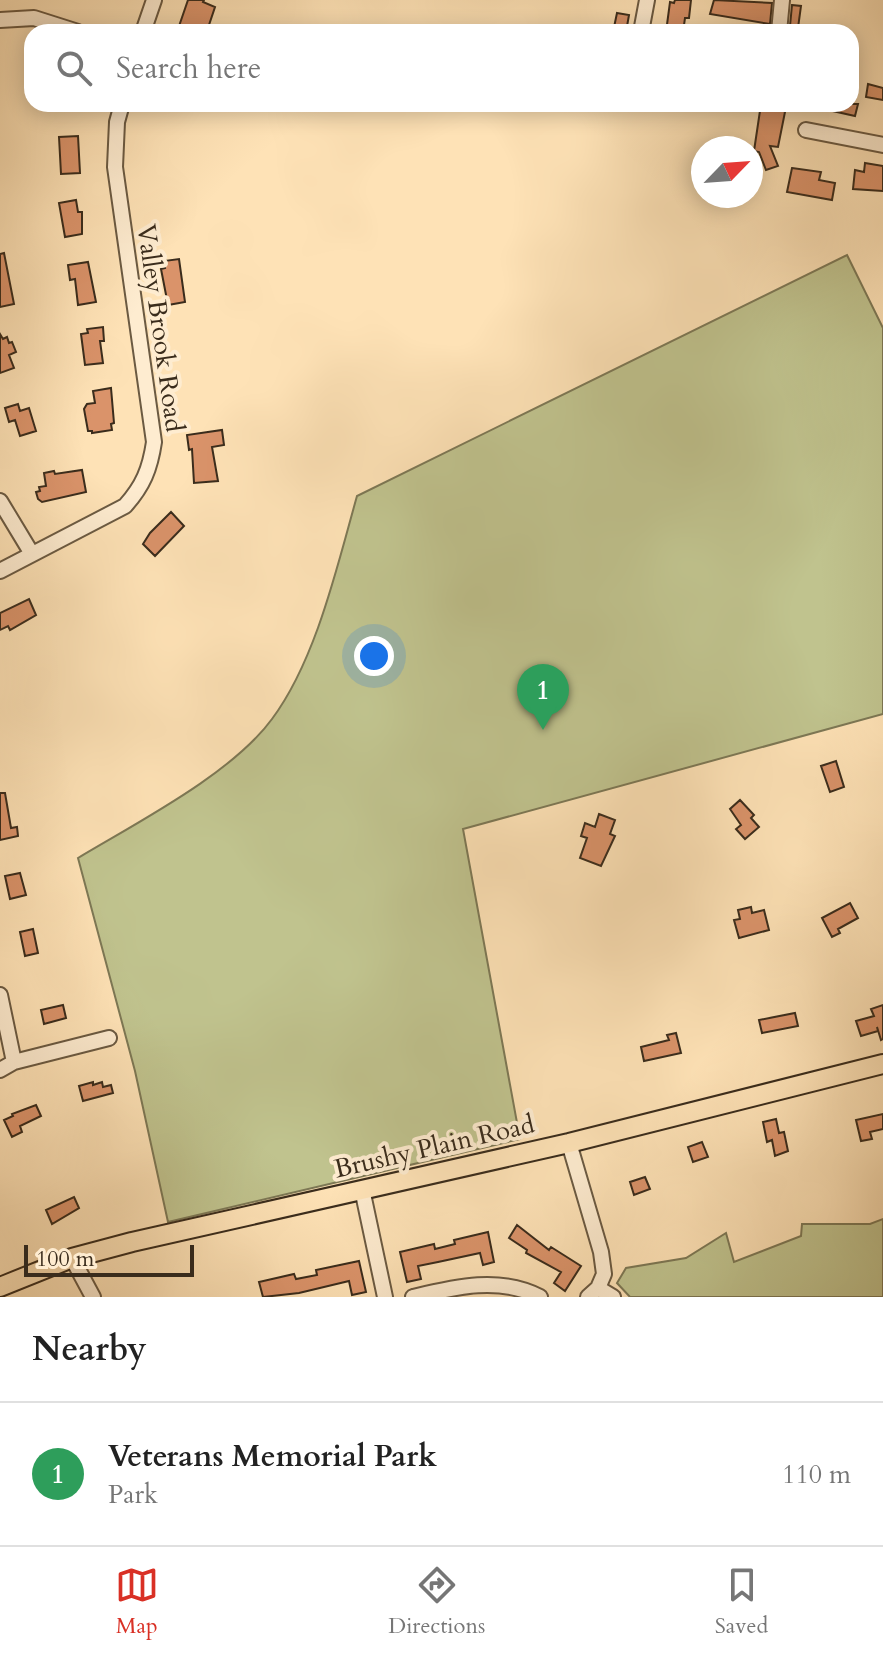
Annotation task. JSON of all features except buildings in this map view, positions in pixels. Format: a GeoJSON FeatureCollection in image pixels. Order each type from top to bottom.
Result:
{"type":"FeatureCollection","features":[{"type":"Feature","properties":{"kind":"main road","name":"Brushy Plain Road"},"geometry":{"type":"LineString","coordinates":[[0,1287],[72,1258],[132,1242],[569,1143],[883,1064]]}},
{"type":"Feature","properties":{"kind":"street"},"geometry":{"type":"LineString","coordinates":[[146,24],[154,0]]}},
{"type":"Feature","properties":{"kind":"street"},"geometry":{"type":"LineString","coordinates":[[642,24],[647,0]]}},
{"type":"Feature","properties":{"kind":"street"},"geometry":{"type":"LineString","coordinates":[[780,24],[782,0]]}},
{"type":"Feature","properties":{"kind":"street"},"geometry":{"type":"LineString","coordinates":[[0,20],[34,18],[53,24]]}},
{"type":"Feature","properties":{"kind":"street","name":"Valley Brook Road"},"geometry":{"type":"LineString","coordinates":[[0,571],[125,506],[141,489],[150,466],[154,442],[115,167],[120,112]]}},
{"type":"Feature","properties":{"kind":"street"},"geometry":{"type":"LineString","coordinates":[[806,130],[883,145]]}},
{"type":"Feature","properties":{"kind":"street"},"geometry":{"type":"LineString","coordinates":[[0,501],[32,554]]}},
{"type":"Feature","properties":{"kind":"street"},"geometry":{"type":"LineString","coordinates":[[0,995],[14,1062]]}},
{"type":"Feature","properties":{"kind":"street"},"geometry":{"type":"LineString","coordinates":[[0,1070],[14,1062],[109,1038]]}},
{"type":"Feature","properties":{"kind":"street"},"geometry":{"type":"LineString","coordinates":[[569,1143],[601,1252],[604,1274],[593,1293],[613,1297]]}},
{"type":"Feature","properties":{"kind":"street"},"geometry":{"type":"LineString","coordinates":[[362,1189],[385,1297]]}},
{"type":"Feature","properties":{"kind":"street"},"geometry":{"type":"LineString","coordinates":[[72,1258],[93,1297]]}},
{"type":"Feature","properties":{"kind":"street"},"geometry":{"type":"LineString","coordinates":[[413,1297],[457,1287],[493,1284],[528,1291],[540,1297]]}},
{"type":"Feature","properties":{"kind":"green space"},"geometry":{"type":"Polygon","coordinates":[[[847,255],[883,328],[883,714],[463,829],[520,1139],[168,1222],[135,1071],[78,858],[208,778],[255,739],[272,719],[301,669],[313,641],[357,496],[847,255]]]}},
{"type":"Feature","properties":{"kind":"green space"},"geometry":{"type":"Polygon","coordinates":[[[883,1219],[883,1297],[630,1297],[617,1283],[626,1268],[686,1258],[726,1233],[734,1262],[801,1236],[802,1224],[870,1224],[883,1219]]]}},
{"type":"Feature","properties":{"kind":"place","name":"Veterans Memorial Park"},"geometry":{"type":"Point","coordinates":[543,730]}}]}
